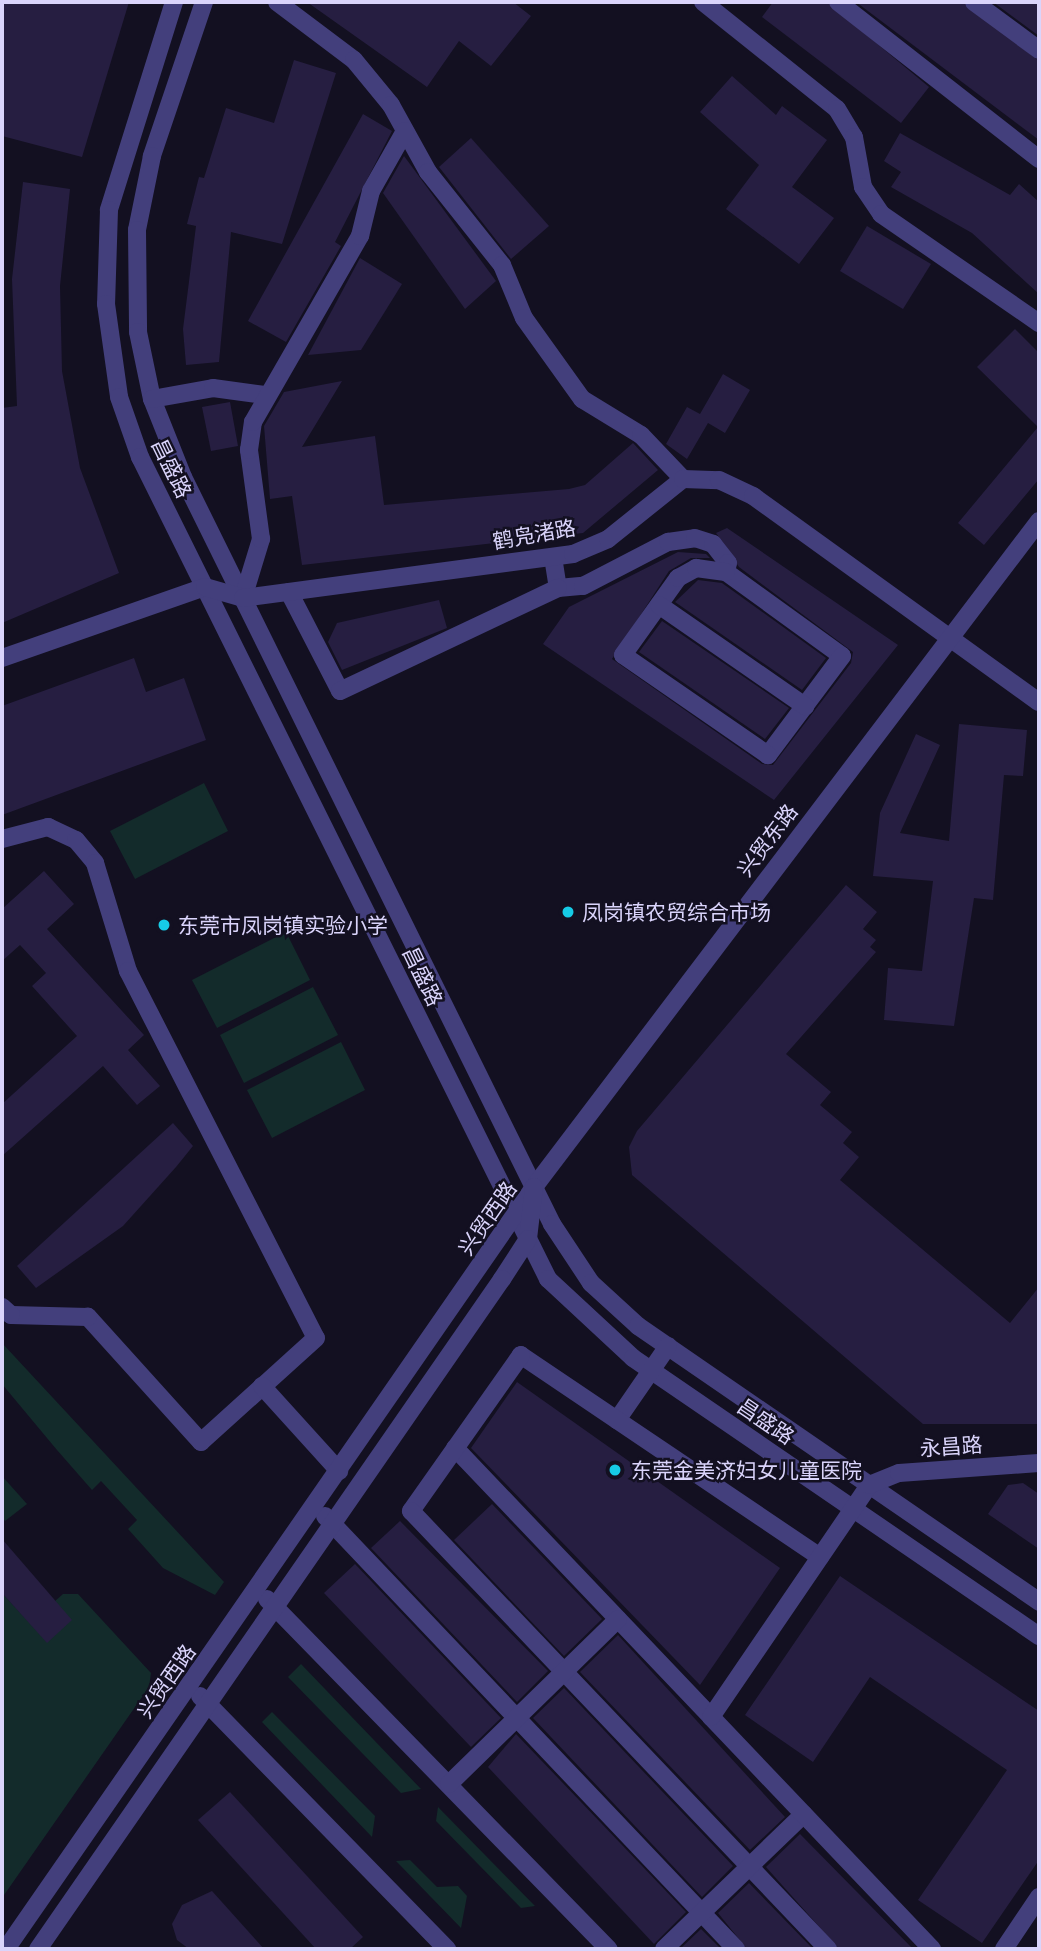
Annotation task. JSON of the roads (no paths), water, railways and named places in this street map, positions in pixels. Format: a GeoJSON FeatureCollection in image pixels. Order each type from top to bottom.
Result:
{"type":"FeatureCollection","features":[{"type":"Feature","properties":{"kind":"street","name":"昌盛路"},"geometry":{"type":"LineString","coordinates":[[174,2],[115,179],[106,304],[128,428],[528,1239],[567,1302],[651,1370],[1039,1636]]}},
{"type":"Feature","properties":{"kind":"street","name":"昌盛路"},"geometry":{"type":"LineString","coordinates":[[204,2],[152,156],[136,230],[138,332],[152,399],[243,598],[534,1187],[591,1283],[668,1346],[1039,1602]]}},
{"type":"Feature","properties":{"kind":"street"},"geometry":{"type":"LineString","coordinates":[[277,2],[354,60],[405,131],[428,172],[502,265],[524,318],[582,399],[642,435],[683,479],[719,480],[753,496],[946,640],[1039,702]]}},
{"type":"Feature","properties":{"kind":"street"},"geometry":{"type":"LineString","coordinates":[[703,2],[837,109],[854,137],[863,187],[881,214],[1039,323]]}},
{"type":"Feature","properties":{"kind":"street"},"geometry":{"type":"LineString","coordinates":[[838,2],[1039,159]]}},
{"type":"Feature","properties":{"kind":"street"},"geometry":{"type":"LineString","coordinates":[[974,2],[1039,50]]}},
{"type":"Feature","properties":{"kind":"street"},"geometry":{"type":"LineString","coordinates":[[243,598],[261,540],[249,450],[265,395],[360,236],[371,191],[405,131]]}},
{"type":"Feature","properties":{"kind":"street"},"geometry":{"type":"LineString","coordinates":[[152,399],[213,388],[265,395]]}},
{"type":"Feature","properties":{"kind":"street","name":"鹤凫渚路"},"geometry":{"type":"LineString","coordinates":[[205,587],[243,598],[553,557],[608,539],[683,479]]}},
{"type":"Feature","properties":{"kind":"street","name":"兴贸东路"},"geometry":{"type":"LineString","coordinates":[[534,1187],[946,640],[1039,521]]}},
{"type":"Feature","properties":{"kind":"street"},"geometry":{"type":"LineString","coordinates":[[289,592],[340,691],[558,588],[583,586],[668,542],[695,538],[713,544],[728,563],[726,572]]}},
{"type":"Feature","properties":{"kind":"street"},"geometry":{"type":"LineString","coordinates":[[553,557],[558,588]]}},
{"type":"Feature","properties":{"kind":"street"},"geometry":{"type":"LineString","coordinates":[[696,568],[726,572],[842,656],[768,755],[623,655],[659,605],[678,578],[696,568]]}},
{"type":"Feature","properties":{"kind":"street"},"geometry":{"type":"LineString","coordinates":[[2,658],[205,587]]}},
{"type":"Feature","properties":{"kind":"street"},"geometry":{"type":"LineString","coordinates":[[659,605],[805,706]]}},
{"type":"Feature","properties":{"kind":"street"},"geometry":{"type":"LineString","coordinates":[[2,839],[48,827],[76,840],[95,863],[128,971],[316,1338],[201,1442],[88,1317],[10,1315],[2,1307]]}},
{"type":"Feature","properties":{"kind":"street","name":"兴贸西路"},"geometry":{"type":"LineString","coordinates":[[6,1949],[534,1187]]}},
{"type":"Feature","properties":{"kind":"street","name":"兴贸西路"},"geometry":{"type":"LineString","coordinates":[[38,1949],[528,1239],[534,1187]]}},
{"type":"Feature","properties":{"kind":"street"},"geometry":{"type":"LineString","coordinates":[[617,1420],[668,1346]]}},
{"type":"Feature","properties":{"kind":"street"},"geometry":{"type":"LineString","coordinates":[[820,1557],[521,1355],[411,1511],[828,1949]]}},
{"type":"Feature","properties":{"kind":"street"},"geometry":{"type":"LineString","coordinates":[[262,1386],[339,1471]]}},
{"type":"Feature","properties":{"kind":"street"},"geometry":{"type":"LineString","coordinates":[[455,1448],[932,1949]]}},
{"type":"Feature","properties":{"kind":"street","name":"永昌路"},"geometry":{"type":"LineString","coordinates":[[869,1485],[899,1473],[1039,1463]]}},
{"type":"Feature","properties":{"kind":"street"},"geometry":{"type":"LineString","coordinates":[[711,1717],[869,1485]]}},
{"type":"Feature","properties":{"kind":"street"},"geometry":{"type":"LineString","coordinates":[[315,1506],[736,1949]]}},
{"type":"Feature","properties":{"kind":"street"},"geometry":{"type":"LineString","coordinates":[[256,1591],[276,1605],[609,1949]]}},
{"type":"Feature","properties":{"kind":"street"},"geometry":{"type":"LineString","coordinates":[[450,1784],[618,1619]]}},
{"type":"Feature","properties":{"kind":"street"},"geometry":{"type":"LineString","coordinates":[[189,1688],[209,1703],[447,1949]]}},
{"type":"Feature","properties":{"kind":"street"},"geometry":{"type":"LineString","coordinates":[[664,1949],[804,1814]]}},
{"type":"Feature","properties":{"kind":"street"},"geometry":{"type":"LineString","coordinates":[[1004,1949],[1039,1897]]}},
{"type":"Feature","properties":{"kind":"place","name":"凤岗镇农贸综合市场"},"geometry":{"type":"Point","coordinates":[568,912]}},
{"type":"Feature","properties":{"kind":"place","name":"东莞市凤岗镇实验小学"},"geometry":{"type":"Point","coordinates":[164,925]}},
{"type":"Feature","properties":{"kind":"place","name":"东莞金美济妇女儿童医院"},"geometry":{"type":"Point","coordinates":[615,1470]}}]}
